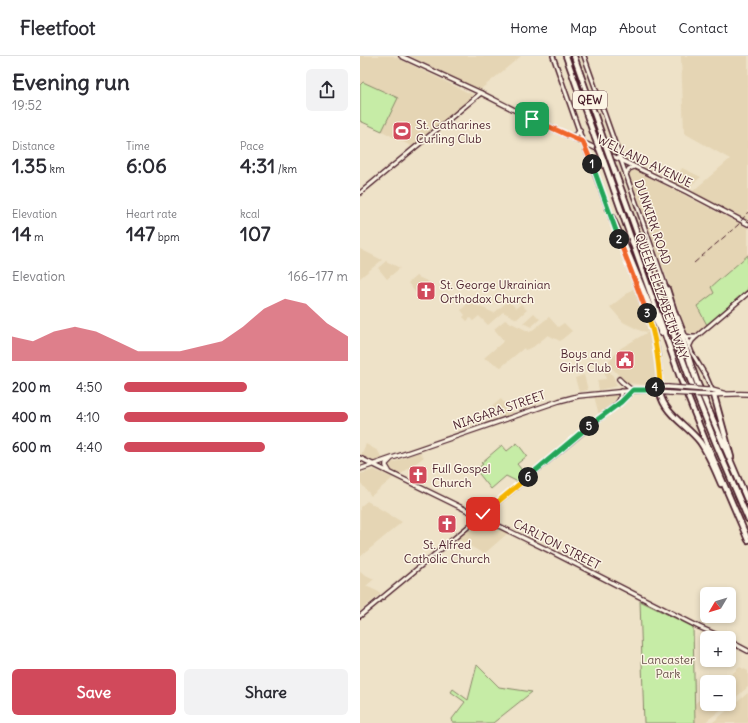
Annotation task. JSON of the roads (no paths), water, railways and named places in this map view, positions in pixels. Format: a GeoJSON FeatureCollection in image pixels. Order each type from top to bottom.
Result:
{"type":"FeatureCollection","features":[{"type":"Feature","properties":{"kind":"highway","name":"QUEEN ELIZABETH WAY"},"geometry":{"type":"LineString","coordinates":[[566,56],[673,358],[706,442],[748,540]]}},
{"type":"Feature","properties":{"kind":"highway","name":"QUEEN ELIZABETH WAY"},"geometry":{"type":"LineString","coordinates":[[574,56],[689,377],[713,438],[748,519]]}},
{"type":"Feature","properties":{"kind":"highway"},"geometry":{"type":"LineString","coordinates":[[612,218],[626,248],[658,327],[673,358]]}},
{"type":"Feature","properties":{"kind":"highway"},"geometry":{"type":"LineString","coordinates":[[667,289],[695,376],[748,502]]}},
{"type":"Feature","properties":{"kind":"highway"},"geometry":{"type":"LineString","coordinates":[[660,393],[665,405],[700,443],[709,457],[733,510],[741,523]]}},
{"type":"Feature","properties":{"kind":"highway"},"geometry":{"type":"LineString","coordinates":[[711,393],[737,477]]}},
{"type":"Feature","properties":{"kind":"main road","name":"WELLAND AVENUE"},"geometry":{"type":"LineString","coordinates":[[401,56],[621,160],[748,224]]}},
{"type":"Feature","properties":{"kind":"main road"},"geometry":{"type":"LineString","coordinates":[[570,136],[575,136],[580,130]]}},
{"type":"Feature","properties":{"kind":"main road"},"geometry":{"type":"LineString","coordinates":[[626,174],[629,169],[634,167]]}},
{"type":"Feature","properties":{"kind":"main road"},"geometry":{"type":"LineString","coordinates":[[617,404],[633,390],[619,379]]}},
{"type":"Feature","properties":{"kind":"main road","name":"NIAGARA STREET"},"geometry":{"type":"LineString","coordinates":[[649,390],[655,387],[668,387],[707,390],[711,393]]}},
{"type":"Feature","properties":{"kind":"main road","name":"NIAGARA STREET"},"geometry":{"type":"LineString","coordinates":[[360,468],[559,401],[578,396],[633,390],[649,390],[660,393],[711,393],[722,395],[748,394]]}},
{"type":"Feature","properties":{"kind":"main road"},"geometry":{"type":"LineString","coordinates":[[390,472],[386,464],[393,457]]}},
{"type":"Feature","properties":{"kind":"main road","name":"CARLTON STREET"},"geometry":{"type":"LineString","coordinates":[[360,458],[548,550],[708,631]]}},
{"type":"Feature","properties":{"kind":"main road"},"geometry":{"type":"LineString","coordinates":[[736,645],[748,651]]}},
{"type":"Feature","properties":{"kind":"street"},"geometry":{"type":"LineString","coordinates":[[553,56],[583,142],[652,328],[660,369],[660,393]]}},
{"type":"Feature","properties":{"kind":"street","name":"DUNKIRK ROAD"},"geometry":{"type":"LineString","coordinates":[[584,56],[667,289],[689,347],[694,358],[706,376],[711,393]]}},
{"type":"Feature","properties":{"kind":"street"},"geometry":{"type":"LineString","coordinates":[[360,193],[481,93]]}},
{"type":"Feature","properties":{"kind":"street"},"geometry":{"type":"LineString","coordinates":[[689,347],[696,337],[748,293]]}},
{"type":"Feature","properties":{"kind":"street"},"geometry":{"type":"LineString","coordinates":[[685,336],[696,337]]}},
{"type":"Feature","properties":{"kind":"street"},"geometry":{"type":"LineString","coordinates":[[360,616],[617,404],[620,399],[621,391]]}},
{"type":"Feature","properties":{"kind":"railway"},"geometry":{"type":"LineString","coordinates":[[694,263],[738,225],[748,212]]}},
{"type":"Feature","properties":{"kind":"place","name":"St. Catharines Curling Club"},"geometry":{"type":"Point","coordinates":[402,131]}},
{"type":"Feature","properties":{"kind":"place","name":"St. George Ukrainian Orthodox Church"},"geometry":{"type":"Point","coordinates":[426,291]}},
{"type":"Feature","properties":{"kind":"place","name":"Boys and Girls Club"},"geometry":{"type":"Point","coordinates":[625,360]}},
{"type":"Feature","properties":{"kind":"place","name":"Full Gospel Church"},"geometry":{"type":"Point","coordinates":[418,475]}},
{"type":"Feature","properties":{"kind":"place","name":"St. Alfred Catholic Church"},"geometry":{"type":"Point","coordinates":[447,524]}},
{"type":"Feature","properties":{"kind":"park label","name":"Lancaster Park"},"geometry":{"type":"Point","coordinates":[668,666]}}]}
